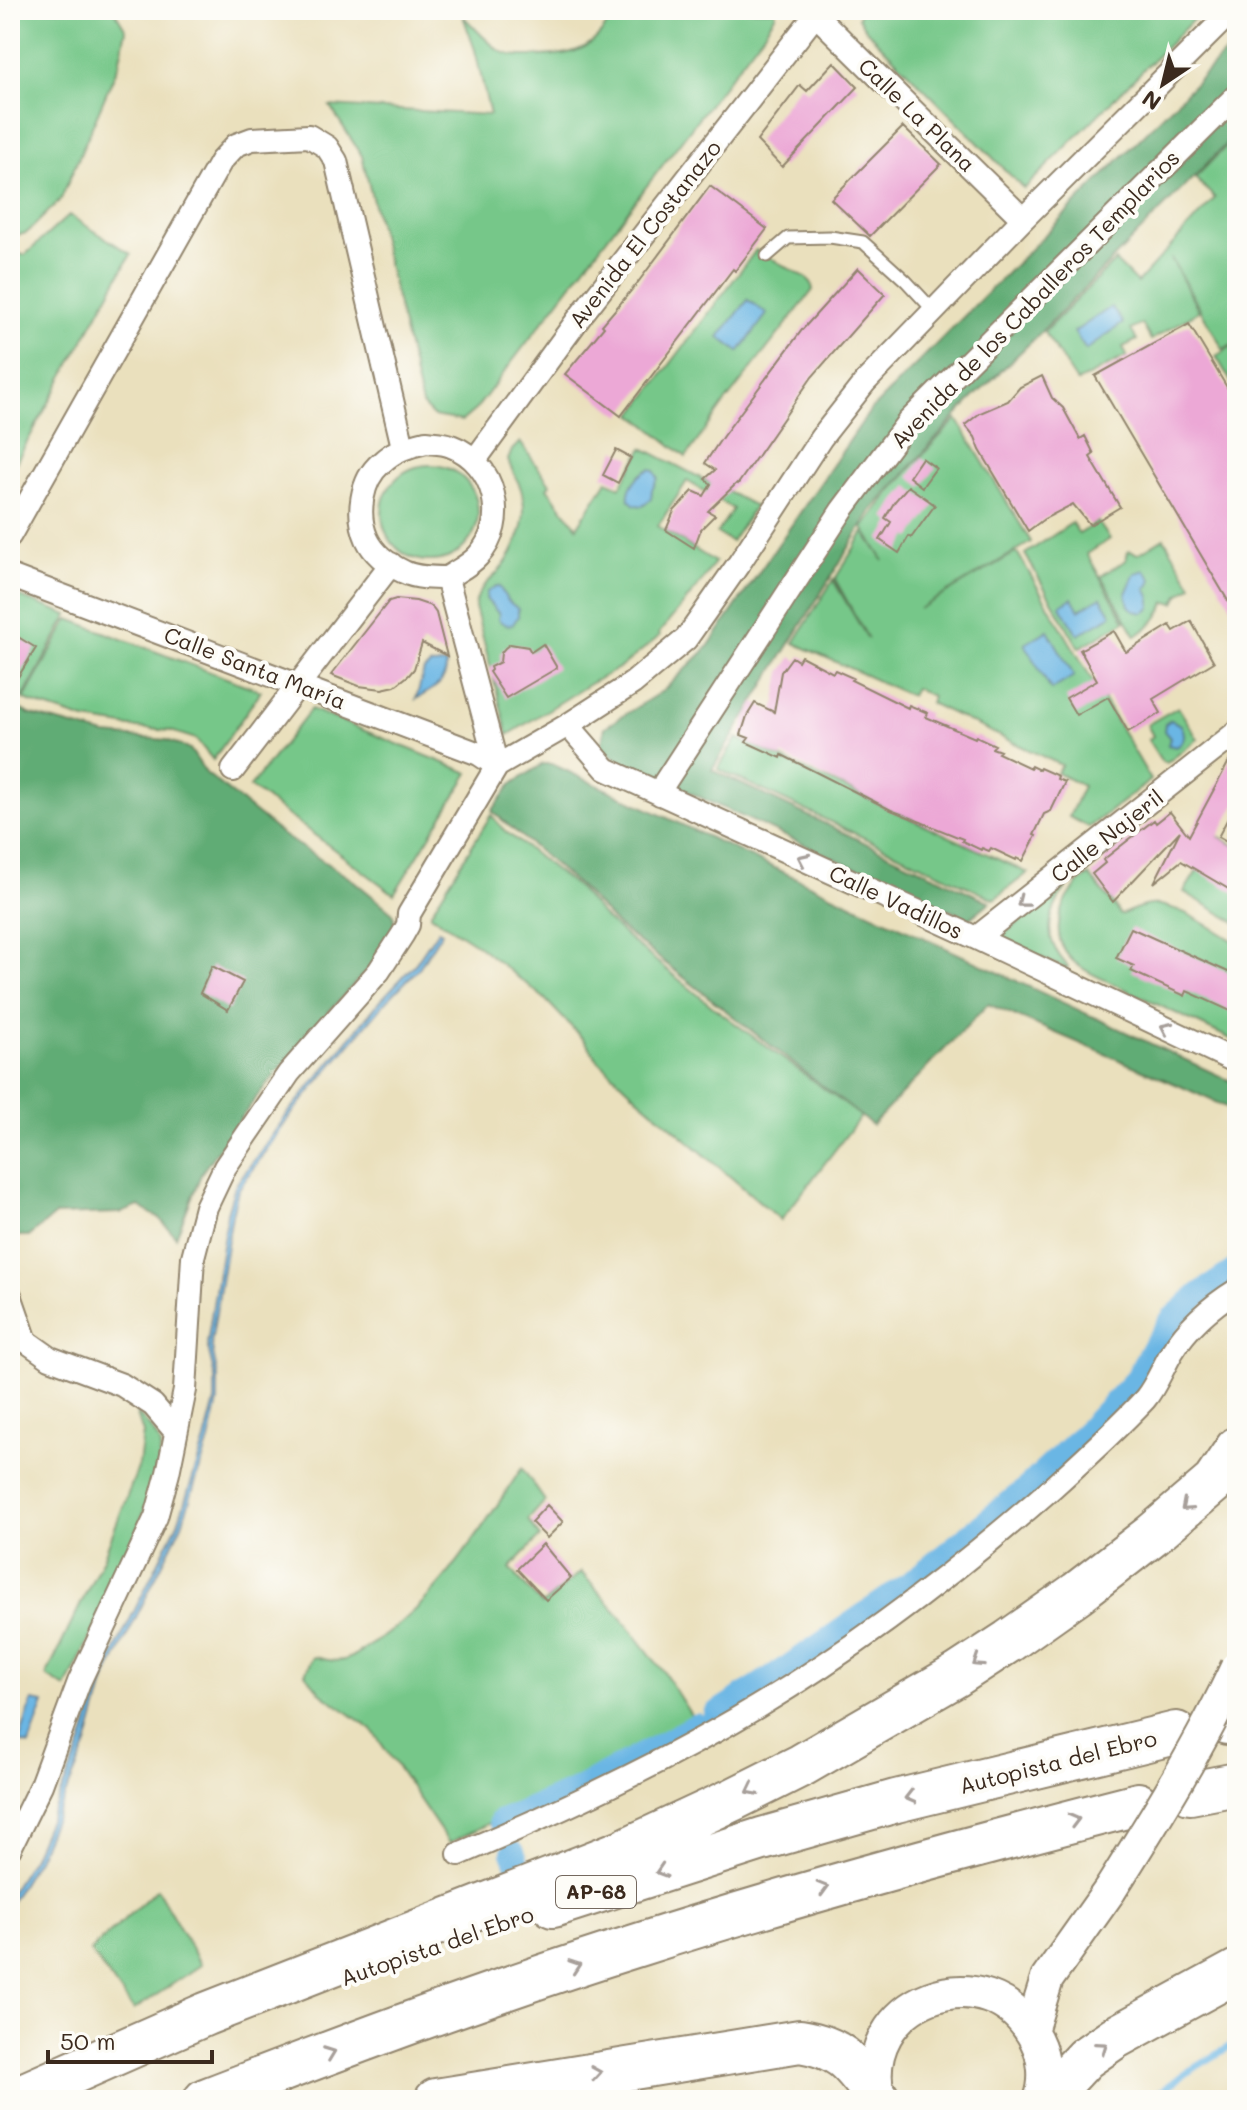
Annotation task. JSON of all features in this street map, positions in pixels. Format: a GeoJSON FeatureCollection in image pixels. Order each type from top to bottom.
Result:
{"type":"FeatureCollection","features":[{"type":"Feature","properties":{"kind":"highway"},"geometry":{"type":"LineString","coordinates":[[11,2100],[206,2014],[620,1852],[802,1765],[957,1675],[1077,1593],[1214,1482],[1237,1448]]}},
{"type":"Feature","properties":{"kind":"highway","name":"Autopista del Ebro"},"geometry":{"type":"LineString","coordinates":[[32,2100],[374,1967],[650,1874],[896,1801],[1176,1733]]}},
{"type":"Feature","properties":{"kind":"highway"},"geometry":{"type":"LineString","coordinates":[[1190,1793],[1237,1784]]}},
{"type":"Feature","properties":{"kind":"highway"},"geometry":{"type":"LineString","coordinates":[[205,2100],[485,1996],[637,1945],[953,1852],[1138,1804]]}},
{"type":"Feature","properties":{"kind":"highway"},"geometry":{"type":"LineString","coordinates":[[1043,2100],[1085,2058],[1114,2038],[1237,1971]]}},
{"type":"Feature","properties":{"kind":"highway"},"geometry":{"type":"LineString","coordinates":[[436,2100],[800,2041],[837,2052],[853,2064],[878,2098]]}},
{"type":"Feature","properties":{"kind":"main road"},"geometry":{"type":"LineString","coordinates":[[1031,2031],[1047,1979],[1110,1890],[1156,1817],[1195,1751],[1237,1667]]}},
{"type":"Feature","properties":{"kind":"main road"},"geometry":{"type":"LineString","coordinates":[[1002,2003],[1047,1979]]}},
{"type":"Feature","properties":{"kind":"main road"},"geometry":{"type":"LineString","coordinates":[[878,2098],[875,2080],[880,2047],[898,2018],[926,1999],[959,1992],[976,1993],[1002,2003],[1031,2031],[1043,2063],[1043,2100]]}},
{"type":"Feature","properties":{"kind":"street"},"geometry":{"type":"LineString","coordinates":[[10,1848],[41,1785],[79,1682],[156,1517],[185,1390],[193,1257],[206,1207],[225,1167],[289,1073],[379,971],[408,925],[409,914],[497,766],[633,683],[686,639],[821,438],[865,382],[1233,10]]}},
{"type":"Feature","properties":{"kind":"street","name":"Calle La Plana"},"geometry":{"type":"LineString","coordinates":[[815,12],[1023,219]]}},
{"type":"Feature","properties":{"kind":"street","name":"Avenida El Costanazo"},"geometry":{"type":"LineString","coordinates":[[475,460],[582,314],[815,12]]}},
{"type":"Feature","properties":{"kind":"street","name":"Avenida de los Caballeros Templarios"},"geometry":{"type":"LineString","coordinates":[[660,794],[842,510],[908,422],[1237,95]]}},
{"type":"Feature","properties":{"kind":"street"},"geometry":{"type":"LineString","coordinates":[[10,535],[221,161],[236,145],[252,139],[309,136],[327,147],[336,161],[403,447]]}},
{"type":"Feature","properties":{"kind":"street"},"geometry":{"type":"LineString","coordinates":[[426,442],[451,446],[475,460],[490,483],[496,508],[493,532],[478,556],[447,578],[406,574],[382,559],[367,539],[361,512],[365,486],[379,464],[403,447],[426,442]]}},
{"type":"Feature","properties":{"kind":"street"},"geometry":{"type":"LineString","coordinates":[[233,770],[391,564]]}},
{"type":"Feature","properties":{"kind":"street","name":"Calle Santa María"},"geometry":{"type":"LineString","coordinates":[[10,576],[479,754],[497,766]]}},
{"type":"Feature","properties":{"kind":"street"},"geometry":{"type":"LineString","coordinates":[[447,578],[497,766]]}},
{"type":"Feature","properties":{"kind":"street","name":"Calle Vadillos"},"geometry":{"type":"LineString","coordinates":[[568,725],[606,769],[976,938],[1237,1062]]}},
{"type":"Feature","properties":{"kind":"street","name":"Calle Najeril"},"geometry":{"type":"LineString","coordinates":[[976,938],[1237,732]]}},
{"type":"Feature","properties":{"kind":"street"},"geometry":{"type":"LineString","coordinates":[[459,1854],[630,1777],[757,1707],[857,1642],[975,1553],[1053,1486],[1147,1397],[1186,1331],[1210,1308],[1237,1290]]}},
{"type":"Feature","properties":{"kind":"street"},"geometry":{"type":"LineString","coordinates":[[10,1295],[26,1341],[50,1358],[122,1385],[153,1405],[175,1431]]}},
{"type":"Feature","properties":{"kind":"lane"},"geometry":{"type":"LineString","coordinates":[[767,256],[788,238],[830,237],[863,242],[934,311]]}},
{"type":"Feature","properties":{"kind":"green space"},"geometry":{"type":"Polygon","coordinates":[[[10,10],[114,10],[126,30],[119,64],[61,199],[28,232],[10,236],[10,10]]]}},
{"type":"Feature","properties":{"kind":"green space"},"geometry":{"type":"Polygon","coordinates":[[[615,10],[775,10],[776,14],[476,409],[462,421],[433,416],[422,405],[362,156],[330,106],[490,115],[475,50],[463,16],[503,52],[517,56],[550,56],[574,51],[593,41],[615,10]]]}},
{"type":"Feature","properties":{"kind":"green space"},"geometry":{"type":"Polygon","coordinates":[[[860,10],[1186,10],[1194,19],[1024,189],[868,32],[858,18],[860,10]]]}},
{"type":"Feature","properties":{"kind":"green space"},"geometry":{"type":"Polygon","coordinates":[[[1237,41],[1237,133],[967,404],[872,510],[712,770],[990,902],[969,919],[619,761],[601,747],[605,727],[664,690],[707,648],[870,411],[1237,41]]]}},
{"type":"Feature","properties":{"kind":"green space"},"geometry":{"type":"Polygon","coordinates":[[[1237,135],[1237,341],[1223,349],[1171,258],[1199,311],[1151,340],[1142,324],[1131,330],[1137,340],[1123,347],[1127,356],[1077,382],[1044,332],[1115,261],[1137,283],[1215,198],[1195,178],[1237,135]]]}},
{"type":"Feature","properties":{"kind":"green space"},"geometry":{"type":"Polygon","coordinates":[[[69,215],[131,254],[10,473],[10,253],[25,255],[69,215]]]}},
{"type":"Feature","properties":{"kind":"green space"},"geometry":{"type":"Polygon","coordinates":[[[756,250],[806,278],[813,290],[686,457],[633,414],[756,250]]]}},
{"type":"Feature","properties":{"kind":"green space"},"geometry":{"type":"Polygon","coordinates":[[[1237,343],[1237,392],[1216,356],[1237,343]]]}},
{"type":"Feature","properties":{"kind":"green space"},"geometry":{"type":"Polygon","coordinates":[[[957,419],[1031,542],[919,609],[1017,552],[1151,780],[1089,827],[1069,817],[1083,786],[1057,773],[1061,765],[930,703],[932,696],[915,688],[911,696],[794,643],[833,580],[868,639],[835,579],[864,532],[884,561],[863,528],[908,472],[957,419]]]}},
{"type":"Feature","properties":{"kind":"green space"},"geometry":{"type":"Polygon","coordinates":[[[520,442],[550,484],[547,488],[577,527],[607,481],[620,487],[643,448],[755,506],[731,542],[717,533],[733,509],[687,481],[658,526],[715,562],[697,588],[659,633],[660,636],[621,667],[508,735],[475,607],[480,591],[505,563],[523,522],[521,489],[508,460],[520,442]]]}},
{"type":"Feature","properties":{"kind":"green space"},"geometry":{"type":"Polygon","coordinates":[[[430,465],[449,468],[464,479],[475,494],[478,513],[475,532],[464,547],[449,558],[430,561],[411,558],[396,547],[385,532],[382,513],[385,494],[396,479],[411,468],[430,465]]]}},
{"type":"Feature","properties":{"kind":"green space"},"geometry":{"type":"Polygon","coordinates":[[[1098,522],[1110,539],[1087,554],[1125,621],[1079,648],[1025,554],[1072,523],[1079,534],[1098,522]]]}},
{"type":"Feature","properties":{"kind":"green space"},"geometry":{"type":"Polygon","coordinates":[[[1164,538],[1192,585],[1179,595],[1175,603],[1165,602],[1157,618],[1136,636],[1101,576],[1126,560],[1128,552],[1138,554],[1164,538]]]}},
{"type":"Feature","properties":{"kind":"green space"},"geometry":{"type":"Polygon","coordinates":[[[10,593],[68,615],[23,698],[10,691],[10,593]]]}},
{"type":"Feature","properties":{"kind":"green space"},"geometry":{"type":"Polygon","coordinates":[[[69,619],[261,691],[213,760],[196,739],[171,731],[85,720],[24,699],[69,619]]]}},
{"type":"Feature","properties":{"kind":"green space"},"geometry":{"type":"Polygon","coordinates":[[[10,704],[29,714],[106,735],[167,740],[190,749],[206,773],[284,836],[354,881],[393,913],[395,930],[373,964],[259,1094],[202,1172],[176,1237],[160,1219],[139,1206],[121,1213],[55,1215],[30,1236],[10,1236],[10,704]]]}},
{"type":"Feature","properties":{"kind":"green space"},"geometry":{"type":"Polygon","coordinates":[[[1178,707],[1198,739],[1167,763],[1162,762],[1148,740],[1153,736],[1147,725],[1178,707]]]}},
{"type":"Feature","properties":{"kind":"green space"},"geometry":{"type":"Polygon","coordinates":[[[311,709],[469,773],[394,894],[250,787],[311,709]]]}},
{"type":"Feature","properties":{"kind":"green space"},"geometry":{"type":"Polygon","coordinates":[[[737,738],[1028,873],[994,899],[718,769],[737,738]]]}},
{"type":"Feature","properties":{"kind":"green space"},"geometry":{"type":"Polygon","coordinates":[[[543,764],[552,764],[1237,1084],[1237,1112],[988,1004],[872,1125],[618,926],[579,886],[492,811],[512,784],[543,764]]]}},
{"type":"Feature","properties":{"kind":"green space"},"geometry":{"type":"Polygon","coordinates":[[[491,815],[505,831],[577,887],[604,917],[635,944],[713,1007],[861,1116],[781,1220],[638,1098],[598,1060],[585,1041],[544,998],[476,944],[431,915],[491,815]]]}},
{"type":"Feature","properties":{"kind":"green space"},"geometry":{"type":"Polygon","coordinates":[[[1218,837],[1237,847],[1237,923],[1184,892],[1218,837]]]}},
{"type":"Feature","properties":{"kind":"green space"},"geometry":{"type":"Polygon","coordinates":[[[1089,875],[1120,915],[1150,905],[1160,905],[1195,918],[1237,943],[1237,1042],[1097,976],[1071,959],[1060,938],[1061,914],[1072,892],[1089,875]]]}},
{"type":"Feature","properties":{"kind":"green space"},"geometry":{"type":"Polygon","coordinates":[[[1064,886],[1066,888],[1054,908],[1050,928],[1054,947],[1067,969],[998,939],[1064,886]]]}},
{"type":"Feature","properties":{"kind":"green space"},"geometry":{"type":"Polygon","coordinates":[[[136,1412],[159,1442],[158,1466],[121,1569],[66,1688],[46,1676],[104,1556],[139,1465],[143,1433],[136,1412]]]}},
{"type":"Feature","properties":{"kind":"green space"},"geometry":{"type":"Polygon","coordinates":[[[522,1468],[545,1501],[528,1520],[540,1537],[510,1568],[542,1605],[581,1572],[663,1671],[696,1723],[449,1843],[372,1730],[321,1693],[305,1673],[313,1657],[337,1661],[347,1659],[413,1612],[453,1567],[522,1468]]]}},
{"type":"Feature","properties":{"kind":"green space"},"geometry":{"type":"Polygon","coordinates":[[[157,1889],[201,1965],[134,2010],[90,1951],[157,1889]]]}},
{"type":"Feature","properties":{"kind":"water"},"geometry":{"type":"Polygon","coordinates":[[[748,300],[767,314],[739,352],[719,337],[748,300]]]}},
{"type":"Feature","properties":{"kind":"water"},"geometry":{"type":"Polygon","coordinates":[[[1111,307],[1123,323],[1086,350],[1074,332],[1111,307]]]}},
{"type":"Feature","properties":{"kind":"water"},"geometry":{"type":"Polygon","coordinates":[[[650,469],[658,478],[651,499],[643,506],[635,505],[629,500],[632,486],[641,474],[650,469]]]}},
{"type":"Feature","properties":{"kind":"water"},"geometry":{"type":"Polygon","coordinates":[[[1145,570],[1152,579],[1146,589],[1151,607],[1140,612],[1129,606],[1126,593],[1135,573],[1145,570]]]}},
{"type":"Feature","properties":{"kind":"water"},"geometry":{"type":"Polygon","coordinates":[[[496,586],[518,609],[518,617],[513,624],[501,622],[499,614],[486,599],[487,592],[496,586]]]}},
{"type":"Feature","properties":{"kind":"water"},"geometry":{"type":"Polygon","coordinates":[[[1101,597],[1112,615],[1078,635],[1060,605],[1072,598],[1079,610],[1101,597]]]}},
{"type":"Feature","properties":{"kind":"water"},"geometry":{"type":"Polygon","coordinates":[[[1048,630],[1074,676],[1051,690],[1025,644],[1048,630]]]}},
{"type":"Feature","properties":{"kind":"water"},"geometry":{"type":"Polygon","coordinates":[[[446,664],[441,681],[416,699],[424,670],[431,665],[446,664]]]}},
{"type":"Feature","properties":{"kind":"water"},"geometry":{"type":"Polygon","coordinates":[[[1171,720],[1181,725],[1184,732],[1183,741],[1176,747],[1168,745],[1170,738],[1164,731],[1165,724],[1171,720]]]}},
{"type":"Feature","properties":{"kind":"water"},"geometry":{"type":"Polygon","coordinates":[[[438,930],[442,932],[419,968],[383,1005],[291,1115],[238,1190],[211,1343],[218,1377],[218,1402],[209,1441],[182,1524],[105,1680],[87,1745],[37,1859],[10,1903],[10,1893],[33,1857],[82,1744],[101,1678],[178,1523],[205,1440],[215,1401],[215,1378],[207,1344],[227,1213],[235,1186],[289,1112],[381,1000],[416,963],[438,930]]]}},
{"type":"Feature","properties":{"kind":"water"},"geometry":{"type":"Polygon","coordinates":[[[32,1701],[44,1703],[29,1745],[19,1742],[32,1701]]]}},
{"type":"Feature","properties":{"kind":"building"},"geometry":{"type":"Polygon","coordinates":[[[834,62],[858,87],[782,167],[757,141],[800,85],[807,91],[834,62]]]}},
{"type":"Feature","properties":{"kind":"building"},"geometry":{"type":"Polygon","coordinates":[[[903,127],[941,164],[870,236],[831,199],[903,127]]]}},
{"type":"Feature","properties":{"kind":"building"},"geometry":{"type":"Polygon","coordinates":[[[710,186],[767,229],[621,416],[565,374],[710,186]]]}},
{"type":"Feature","properties":{"kind":"building"},"geometry":{"type":"Polygon","coordinates":[[[858,268],[885,294],[812,377],[738,484],[708,511],[715,515],[701,529],[694,548],[666,530],[674,511],[693,491],[704,496],[711,484],[705,479],[715,470],[705,463],[723,436],[802,330],[858,268]]]}},
{"type":"Feature","properties":{"kind":"building"},"geometry":{"type":"Polygon","coordinates":[[[1189,324],[1237,404],[1237,616],[1095,376],[1189,324]]]}},
{"type":"Feature","properties":{"kind":"building"},"geometry":{"type":"Polygon","coordinates":[[[1042,376],[1052,398],[1063,408],[1080,439],[1085,436],[1094,454],[1090,457],[1120,507],[1090,525],[1073,504],[1028,531],[975,437],[965,425],[980,413],[1008,401],[1020,387],[1042,376]]]}},
{"type":"Feature","properties":{"kind":"building"},"geometry":{"type":"Polygon","coordinates":[[[616,450],[631,458],[618,483],[603,475],[616,450]]]}},
{"type":"Feature","properties":{"kind":"building"},"geometry":{"type":"Polygon","coordinates":[[[922,458],[936,468],[922,487],[909,477],[922,458]]]}},
{"type":"Feature","properties":{"kind":"building"},"geometry":{"type":"Polygon","coordinates":[[[908,486],[935,505],[899,553],[880,540],[891,522],[885,518],[908,486]]]}},
{"type":"Feature","properties":{"kind":"building"},"geometry":{"type":"Polygon","coordinates":[[[396,599],[431,606],[436,613],[447,656],[422,643],[409,675],[395,686],[382,689],[359,686],[331,675],[389,601],[396,599]]]}},
{"type":"Feature","properties":{"kind":"building"},"geometry":{"type":"Polygon","coordinates":[[[1191,621],[1214,662],[1153,699],[1161,713],[1128,732],[1108,697],[1076,715],[1066,698],[1097,680],[1080,650],[1114,631],[1126,652],[1170,625],[1174,631],[1191,621]]]}},
{"type":"Feature","properties":{"kind":"building"},"geometry":{"type":"Polygon","coordinates":[[[10,632],[36,648],[10,690],[10,632]]]}},
{"type":"Feature","properties":{"kind":"building"},"geometry":{"type":"Polygon","coordinates":[[[510,644],[528,647],[531,652],[543,644],[557,668],[506,698],[489,672],[490,667],[500,662],[501,653],[510,644]]]}},
{"type":"Feature","properties":{"kind":"building"},"geometry":{"type":"Polygon","coordinates":[[[801,656],[833,673],[835,670],[853,678],[851,680],[908,708],[909,705],[928,713],[926,717],[976,736],[995,745],[992,748],[1000,751],[998,753],[1030,768],[1040,768],[1065,782],[1051,811],[1044,814],[1023,861],[991,848],[989,851],[981,850],[963,839],[891,810],[782,755],[781,758],[746,742],[749,738],[741,735],[755,703],[774,712],[781,672],[792,657],[798,661],[801,656]]]}},
{"type":"Feature","properties":{"kind":"building"},"geometry":{"type":"Polygon","coordinates":[[[1237,750],[1237,801],[1218,837],[1237,848],[1237,894],[1181,861],[1154,883],[1180,831],[1113,902],[1092,874],[1105,863],[1103,860],[1154,820],[1156,823],[1170,812],[1189,836],[1237,750]]]}},
{"type":"Feature","properties":{"kind":"building"},"geometry":{"type":"Polygon","coordinates":[[[1131,928],[1237,976],[1237,1014],[1187,991],[1185,996],[1131,971],[1134,966],[1116,958],[1131,928]]]}},
{"type":"Feature","properties":{"kind":"building"},"geometry":{"type":"Polygon","coordinates":[[[212,966],[243,982],[228,1010],[200,993],[212,966]]]}},
{"type":"Feature","properties":{"kind":"building"},"geometry":{"type":"Polygon","coordinates":[[[547,1505],[563,1522],[547,1538],[531,1522],[547,1505]]]}},
{"type":"Feature","properties":{"kind":"building"},"geometry":{"type":"Polygon","coordinates":[[[543,1544],[571,1578],[546,1600],[517,1569],[543,1544]]]}},
{"type":"Feature","properties":{"kind":"waterway"},"geometry":{"type":"LineString","coordinates":[[715,1714],[909,1584],[1025,1490],[1137,1378],[1172,1319],[1200,1294],[1237,1269]]}},
{"type":"Feature","properties":{"kind":"waterway"},"geometry":{"type":"LineString","coordinates":[[501,1821],[576,1790],[697,1725]]}},
{"type":"Feature","properties":{"kind":"waterway"},"geometry":{"type":"LineString","coordinates":[[513,1852],[519,1868]]}},
{"type":"Feature","properties":{"kind":"waterway"},"geometry":{"type":"LineString","coordinates":[[1149,2100],[1237,2042]]}}]}
